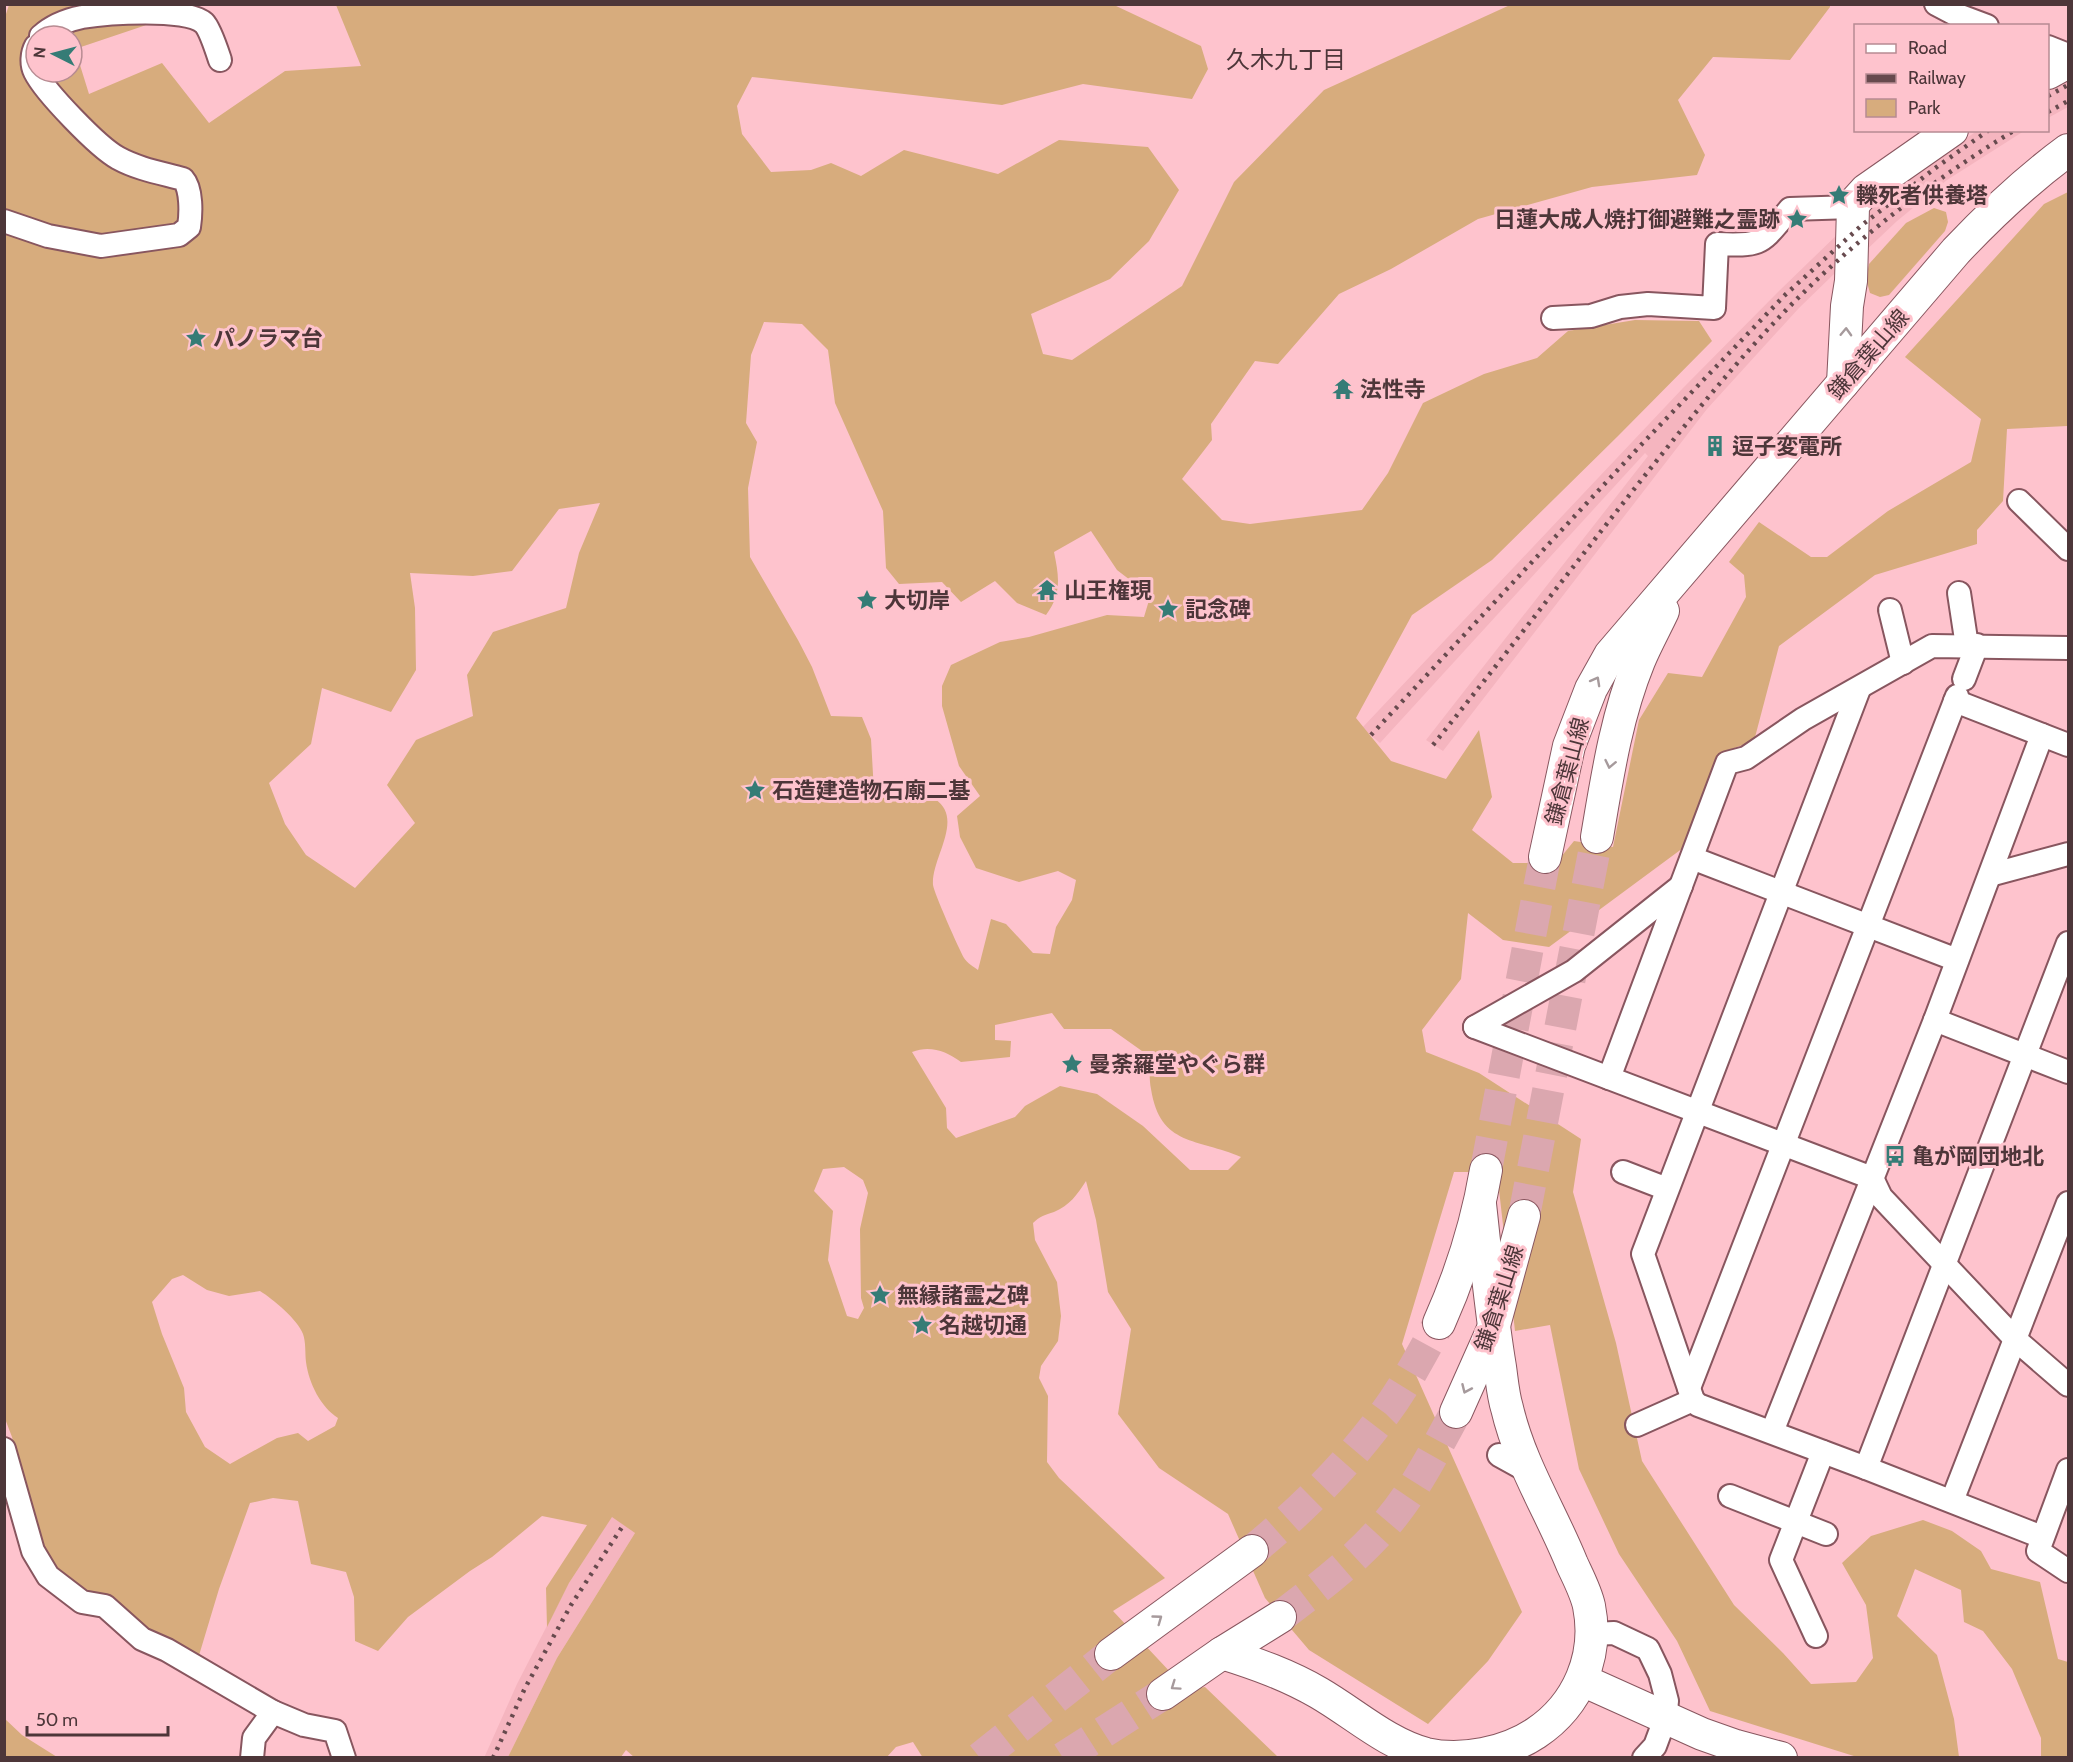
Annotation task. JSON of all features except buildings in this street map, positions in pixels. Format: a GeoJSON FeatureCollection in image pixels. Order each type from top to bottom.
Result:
{"type":"FeatureCollection","features":[{"type":"Feature","properties":{"kind":"main road"},"geometry":{"type":"LineString","coordinates":[[2049,72],[2068,62]]}},
{"type":"Feature","properties":{"kind":"main road"},"geometry":{"type":"LineString","coordinates":[[1843,383],[1847,306],[1851,281],[1853,207],[1866,190],[1949,132]]}},
{"type":"Feature","properties":{"kind":"main road","name":"鎌倉葉山線"},"geometry":{"type":"LineString","coordinates":[[1545,857],[1569,746],[1591,688],[1611,655],[1956,251],[1997,208],[2068,150]]}},
{"type":"Feature","properties":{"kind":"main road"},"geometry":{"type":"LineString","coordinates":[[1851,281],[1861,303],[1886,334]]}},
{"type":"Feature","properties":{"kind":"main road","name":"鎌倉葉山線"},"geometry":{"type":"LineString","coordinates":[[1597,837],[1609,771],[1638,662],[1681,572]]}},
{"type":"Feature","properties":{"kind":"main road","name":"鎌倉葉山線"},"geometry":{"type":"LineString","coordinates":[[1486,1170],[1480,1204],[1457,1283],[1441,1320],[1455,1300],[1468,1295],[1478,1296],[1485,1302],[1493,1329]]}},
{"type":"Feature","properties":{"kind":"main road"},"geometry":{"type":"LineString","coordinates":[[1222,1653],[1279,1671],[1320,1694],[1372,1729],[1427,1755],[1447,1757],[1490,1756],[1529,1738],[1551,1723],[1568,1703],[1582,1680],[1593,1634],[1589,1604],[1566,1547],[1528,1471],[1507,1408],[1493,1329],[1480,1204]]}},
{"type":"Feature","properties":{"kind":"main road","name":"鎌倉葉山線"},"geometry":{"type":"LineString","coordinates":[[1456,1412],[1493,1329],[1524,1216]]}},
{"type":"Feature","properties":{"kind":"main road"},"geometry":{"type":"LineString","coordinates":[[1111,1654],[1252,1551]]}},
{"type":"Feature","properties":{"kind":"main road"},"geometry":{"type":"LineString","coordinates":[[1163,1694],[1222,1653],[1280,1617]]}},
{"type":"Feature","properties":{"kind":"main road"},"geometry":{"type":"LineString","coordinates":[[1582,1680],[1665,1719],[1736,1746],[1781,1758]]}},
{"type":"Feature","properties":{"kind":"street"},"geometry":{"type":"LineString","coordinates":[[1936,4],[1955,15],[1983,24]]}},
{"type":"Feature","properties":{"kind":"street"},"geometry":{"type":"LineString","coordinates":[[1985,4],[1986,24]]}},
{"type":"Feature","properties":{"kind":"street"},"geometry":{"type":"LineString","coordinates":[[58,24],[81,17],[132,12],[190,15],[205,24],[220,60]]}},
{"type":"Feature","properties":{"kind":"street"},"geometry":{"type":"LineString","coordinates":[[2049,47],[2068,55]]}},
{"type":"Feature","properties":{"kind":"street"},"geometry":{"type":"LineString","coordinates":[[4,220],[48,236],[101,246],[179,235],[189,228],[187,184],[183,179],[140,167],[116,157],[78,124],[43,84]]}},
{"type":"Feature","properties":{"kind":"street"},"geometry":{"type":"LineString","coordinates":[[1553,318],[1591,316],[1620,307],[1648,304],[1714,308],[1717,244],[1748,245],[1762,241],[1790,209],[1853,207]]}},
{"type":"Feature","properties":{"kind":"street"},"geometry":{"type":"LineString","coordinates":[[2019,501],[2068,549]]}},
{"type":"Feature","properties":{"kind":"street"},"geometry":{"type":"LineString","coordinates":[[1637,1425],[1691,1394],[1783,1144],[1959,692],[1972,646],[1959,593]]}},
{"type":"Feature","properties":{"kind":"street"},"geometry":{"type":"LineString","coordinates":[[1890,610],[1903,663]]}},
{"type":"Feature","properties":{"kind":"street"},"geometry":{"type":"LineString","coordinates":[[1609,1078],[1727,763],[1746,759],[1803,719],[1932,646],[2068,648]]}},
{"type":"Feature","properties":{"kind":"street"},"geometry":{"type":"LineString","coordinates":[[1859,689],[1643,1254],[1691,1394],[1698,1405],[1952,1501],[2042,1538]]}},
{"type":"Feature","properties":{"kind":"street"},"geometry":{"type":"LineString","coordinates":[[1959,692],[2042,735],[2068,745]]}},
{"type":"Feature","properties":{"kind":"street"},"geometry":{"type":"LineString","coordinates":[[1773,1432],[1935,1020],[2042,735]]}},
{"type":"Feature","properties":{"kind":"street"},"geometry":{"type":"LineString","coordinates":[[1990,875],[2068,854]]}},
{"type":"Feature","properties":{"kind":"street"},"geometry":{"type":"LineString","coordinates":[[1692,858],[1957,960]]}},
{"type":"Feature","properties":{"kind":"street"},"geometry":{"type":"LineString","coordinates":[[1683,884],[1574,971],[1475,1027],[1872,1178],[1881,1197],[2016,1340],[2068,1385]]}},
{"type":"Feature","properties":{"kind":"street"},"geometry":{"type":"LineString","coordinates":[[1866,1468],[2068,944]]}},
{"type":"Feature","properties":{"kind":"street"},"geometry":{"type":"LineString","coordinates":[[1935,1020],[2068,1072]]}},
{"type":"Feature","properties":{"kind":"street"},"geometry":{"type":"LineString","coordinates":[[1623,1172],[1667,1189]]}},
{"type":"Feature","properties":{"kind":"street"},"geometry":{"type":"LineString","coordinates":[[1952,1501],[2068,1203]]}},
{"type":"Feature","properties":{"kind":"street"},"geometry":{"type":"LineString","coordinates":[[4,1449],[30,1541],[48,1576],[82,1602],[105,1606],[142,1639],[167,1650],[273,1712],[304,1725],[335,1731],[344,1758]]}},
{"type":"Feature","properties":{"kind":"street"},"geometry":{"type":"LineString","coordinates":[[1816,1636],[1781,1560],[1823,1452]]}},
{"type":"Feature","properties":{"kind":"street"},"geometry":{"type":"LineString","coordinates":[[1499,1455],[1528,1471]]}},
{"type":"Feature","properties":{"kind":"street"},"geometry":{"type":"LineString","coordinates":[[2068,1476],[2038,1551],[2068,1571]]}},
{"type":"Feature","properties":{"kind":"street"},"geometry":{"type":"LineString","coordinates":[[1730,1496],[1826,1534]]}},
{"type":"Feature","properties":{"kind":"street"},"geometry":{"type":"LineString","coordinates":[[1593,1634],[1614,1633],[1648,1649],[1660,1674],[1666,1701],[1665,1719],[1654,1746],[1644,1758]]}},
{"type":"Feature","properties":{"kind":"street"},"geometry":{"type":"LineString","coordinates":[[252,1758],[254,1738],[273,1712]]}},
{"type":"Feature","properties":{"kind":"shaded area"},"geometry":{"type":"Polygon","coordinates":[[[2068,77],[2068,107],[2049,117],[2049,87],[2068,77]]]}},
{"type":"Feature","properties":{"kind":"shaded area"},"geometry":{"type":"Polygon","coordinates":[[[1976,132],[2022,132],[1947,180],[1897,221],[1861,255],[1862,217],[1934,160],[1976,132]]]}},
{"type":"Feature","properties":{"kind":"shaded area"},"geometry":{"type":"Polygon","coordinates":[[[1843,229],[1840,274],[1835,273],[1799,308],[1707,409],[1443,751],[1426,740],[1648,456],[1645,453],[1380,743],[1362,728],[1683,388],[1843,229]]]}},
{"type":"Feature","properties":{"kind":"shaded area"},"geometry":{"type":"Polygon","coordinates":[[[612,1516],[635,1533],[557,1658],[508,1757],[484,1758],[517,1684],[569,1583],[612,1516]]]}},
{"type":"Feature","properties":{"kind":"green space"},"geometry":{"type":"Polygon","coordinates":[[[9,5],[200,5],[84,46],[84,24],[24,24],[24,84],[84,84],[84,78],[89,94],[162,63],[209,123],[285,71],[361,66],[336,5],[1114,5],[1201,46],[1208,69],[1192,99],[1083,84],[1002,105],[752,77],[737,106],[742,134],[771,172],[811,170],[831,163],[861,176],[904,150],[998,174],[1059,140],[1148,147],[1179,190],[1149,241],[1110,279],[1031,314],[1043,354],[1072,360],[1182,286],[1234,182],[1324,90],[1510,5],[1830,5],[1790,60],[1713,57],[1678,100],[1705,155],[1697,175],[1592,187],[1478,219],[1391,269],[1339,294],[1278,364],[1255,361],[1211,424],[1212,440],[1182,479],[1222,520],[1250,524],[1362,510],[1388,473],[1423,403],[1484,374],[1537,358],[1568,331],[1635,320],[1699,321],[1712,341],[1492,560],[1412,615],[1356,718],[1391,761],[1446,779],[1479,730],[1492,797],[1472,830],[1513,863],[1556,863],[1574,841],[1613,847],[1639,720],[1668,673],[1702,677],[1746,597],[1744,575],[1729,562],[1759,522],[1811,557],[1827,557],[1888,511],[1971,462],[1981,419],[1905,357],[2044,204],[2068,192],[2068,432],[2067,426],[2007,429],[2003,501],[1977,530],[1977,544],[1875,575],[1779,646],[1754,741],[1720,753],[1683,848],[1549,947],[1503,940],[1468,913],[1461,979],[1422,1030],[1426,1052],[1479,1073],[1581,1139],[1573,1192],[1616,1343],[1642,1461],[1734,1605],[1811,1684],[1856,1682],[1873,1658],[1866,1605],[1842,1563],[1871,1536],[1923,1520],[1952,1531],[1981,1551],[1991,1569],[2040,1582],[2058,1659],[2068,1662],[2068,1757],[2041,1757],[2041,1738],[2012,1669],[1983,1631],[1964,1622],[1961,1590],[1915,1569],[1897,1616],[1937,1655],[1954,1719],[1959,1757],[1857,1757],[1710,1711],[1677,1641],[1619,1554],[1579,1469],[1550,1325],[1515,1331],[1497,1172],[1454,1172],[1402,1344],[1522,1612],[1488,1661],[1428,1724],[1309,1650],[1265,1598],[1228,1514],[1159,1468],[1118,1414],[1131,1329],[1108,1292],[1096,1220],[1086,1181],[1069,1203],[1040,1217],[1033,1223],[1035,1240],[1057,1282],[1061,1316],[1058,1341],[1041,1366],[1039,1378],[1048,1396],[1047,1462],[1059,1478],[1165,1578],[1113,1611],[1187,1690],[1205,1687],[1278,1757],[923,1758],[913,1742],[896,1747],[886,1758],[635,1758],[626,1750],[621,1757],[508,1757],[557,1658],[635,1533],[612,1517],[569,1583],[547,1627],[546,1588],[587,1525],[542,1516],[492,1557],[408,1617],[378,1651],[355,1641],[354,1597],[346,1572],[311,1564],[298,1501],[273,1498],[250,1503],[219,1589],[197,1662],[58,1577],[30,1515],[12,1437],[4,1416],[4,20],[9,5]],[[764,322],[751,355],[746,423],[757,442],[748,488],[750,557],[812,667],[831,716],[862,717],[871,739],[874,792],[878,798],[905,791],[917,791],[928,794],[943,807],[947,817],[947,828],[933,885],[964,958],[978,970],[991,919],[1006,924],[1033,953],[1050,954],[1056,927],[1072,900],[1076,880],[1058,871],[1019,882],[976,868],[960,837],[957,816],[980,796],[959,766],[942,706],[942,686],[951,665],[1000,642],[1029,637],[1107,615],[1144,617],[1153,587],[1130,580],[1117,570],[1091,531],[1054,552],[1058,585],[1055,600],[1046,615],[1017,603],[995,581],[961,602],[942,582],[899,584],[886,568],[883,511],[835,403],[828,350],[802,324],[764,322]],[[600,503],[559,509],[512,571],[473,576],[410,573],[415,608],[416,670],[391,712],[322,688],[311,744],[269,783],[285,824],[306,855],[355,888],[415,823],[387,785],[416,740],[473,716],[467,675],[493,632],[566,608],[579,553],[600,503]],[[1052,1013],[995,1025],[995,1040],[1011,1041],[1010,1057],[961,1062],[938,1050],[925,1049],[912,1052],[946,1108],[947,1128],[956,1138],[1015,1117],[1025,1106],[1060,1086],[1097,1094],[1143,1126],[1190,1170],[1228,1170],[1241,1157],[1183,1138],[1172,1131],[1156,1108],[1150,1085],[1149,1056],[1111,1029],[1064,1029],[1052,1013]],[[844,1167],[823,1169],[814,1191],[833,1211],[828,1260],[847,1316],[858,1319],[864,1308],[861,1298],[860,1229],[868,1193],[863,1180],[844,1167]],[[183,1275],[172,1279],[152,1302],[184,1388],[186,1412],[205,1447],[230,1464],[277,1438],[298,1433],[308,1441],[335,1426],[338,1418],[321,1401],[310,1378],[304,1337],[296,1322],[284,1310],[260,1291],[229,1296],[207,1290],[183,1275]]]}},
{"type":"Feature","properties":{"kind":"green space"},"geometry":{"type":"Polygon","coordinates":[[[1934,208],[1946,212],[1948,222],[1945,231],[1889,295],[1880,297],[1870,293],[1866,279],[1869,264],[1906,223],[1934,208]]]}},
{"type":"Feature","properties":{"kind":"green space"},"geometry":{"type":"Polygon","coordinates":[[[4,1718],[22,1735],[57,1757],[5,1757],[4,1718]]]}},
{"type":"Feature","properties":{"kind":"tunnel"},"geometry":{"type":"LineString","coordinates":[[1524,1216],[1597,837]]}},
{"type":"Feature","properties":{"kind":"tunnel"},"geometry":{"type":"LineString","coordinates":[[1486,1170],[1545,857]]}},
{"type":"Feature","properties":{"kind":"tunnel"},"geometry":{"type":"LineString","coordinates":[[1252,1551],[1306,1503],[1355,1451],[1400,1391],[1439,1323]]}},
{"type":"Feature","properties":{"kind":"tunnel"},"geometry":{"type":"LineString","coordinates":[[1280,1617],[1323,1584],[1376,1536],[1416,1483],[1456,1412]]}},
{"type":"Feature","properties":{"kind":"tunnel"},"geometry":{"type":"LineString","coordinates":[[980,1758],[1111,1654]]}},
{"type":"Feature","properties":{"kind":"tunnel"},"geometry":{"type":"LineString","coordinates":[[1063,1758],[1163,1694]]}},
{"type":"Feature","properties":{"kind":"railway"},"geometry":{"type":"LineString","coordinates":[[2049,95],[2068,85]]}},
{"type":"Feature","properties":{"kind":"railway"},"geometry":{"type":"LineString","coordinates":[[2049,111],[2068,101]]}},
{"type":"Feature","properties":{"kind":"railway"},"geometry":{"type":"LineString","coordinates":[[1371,735],[1639,447],[1785,295],[1862,225],[1986,132]]}},
{"type":"Feature","properties":{"kind":"railway"},"geometry":{"type":"LineString","coordinates":[[1433,745],[1670,443],[1772,325],[1869,233],[1926,189],[2012,132]]}},
{"type":"Feature","properties":{"kind":"railway"},"geometry":{"type":"LineString","coordinates":[[493,1758],[525,1688],[571,1605],[624,1524]]}},
{"type":"Feature","properties":{"kind":"place","name":"轢死者供養塔"},"geometry":{"type":"Point","coordinates":[1839,195]}},
{"type":"Feature","properties":{"kind":"place","name":"日蓮大成人焼打御避難之霊跡"},"geometry":{"type":"Point","coordinates":[1797,219]}},
{"type":"Feature","properties":{"kind":"place","name":"パノラマ台"},"geometry":{"type":"Point","coordinates":[196,338]}},
{"type":"Feature","properties":{"kind":"place","name":"法性寺"},"geometry":{"type":"Point","coordinates":[1343,389]}},
{"type":"Feature","properties":{"kind":"place","name":"逗子変電所"},"geometry":{"type":"Point","coordinates":[1715,446]}},
{"type":"Feature","properties":{"kind":"place","name":"山王権現"},"geometry":{"type":"Point","coordinates":[1047,590]}},
{"type":"Feature","properties":{"kind":"place","name":"大切岸"},"geometry":{"type":"Point","coordinates":[867,600]}},
{"type":"Feature","properties":{"kind":"place","name":"記念碑"},"geometry":{"type":"Point","coordinates":[1168,609]}},
{"type":"Feature","properties":{"kind":"place","name":"石造建造物石廟二基"},"geometry":{"type":"Point","coordinates":[755,790]}},
{"type":"Feature","properties":{"kind":"place","name":"曼荼羅堂やぐら群"},"geometry":{"type":"Point","coordinates":[1072,1064]}},
{"type":"Feature","properties":{"kind":"place","name":"亀が岡団地北"},"geometry":{"type":"Point","coordinates":[1895,1156]}},
{"type":"Feature","properties":{"kind":"place","name":"無縁諸霊之碑"},"geometry":{"type":"Point","coordinates":[880,1295]}},
{"type":"Feature","properties":{"kind":"place","name":"名越切通"},"geometry":{"type":"Point","coordinates":[922,1325]}},
{"type":"Feature","properties":{"kind":"district","name":"久木九丁目"},"geometry":{"type":"Point","coordinates":[1286,60]}}]}
